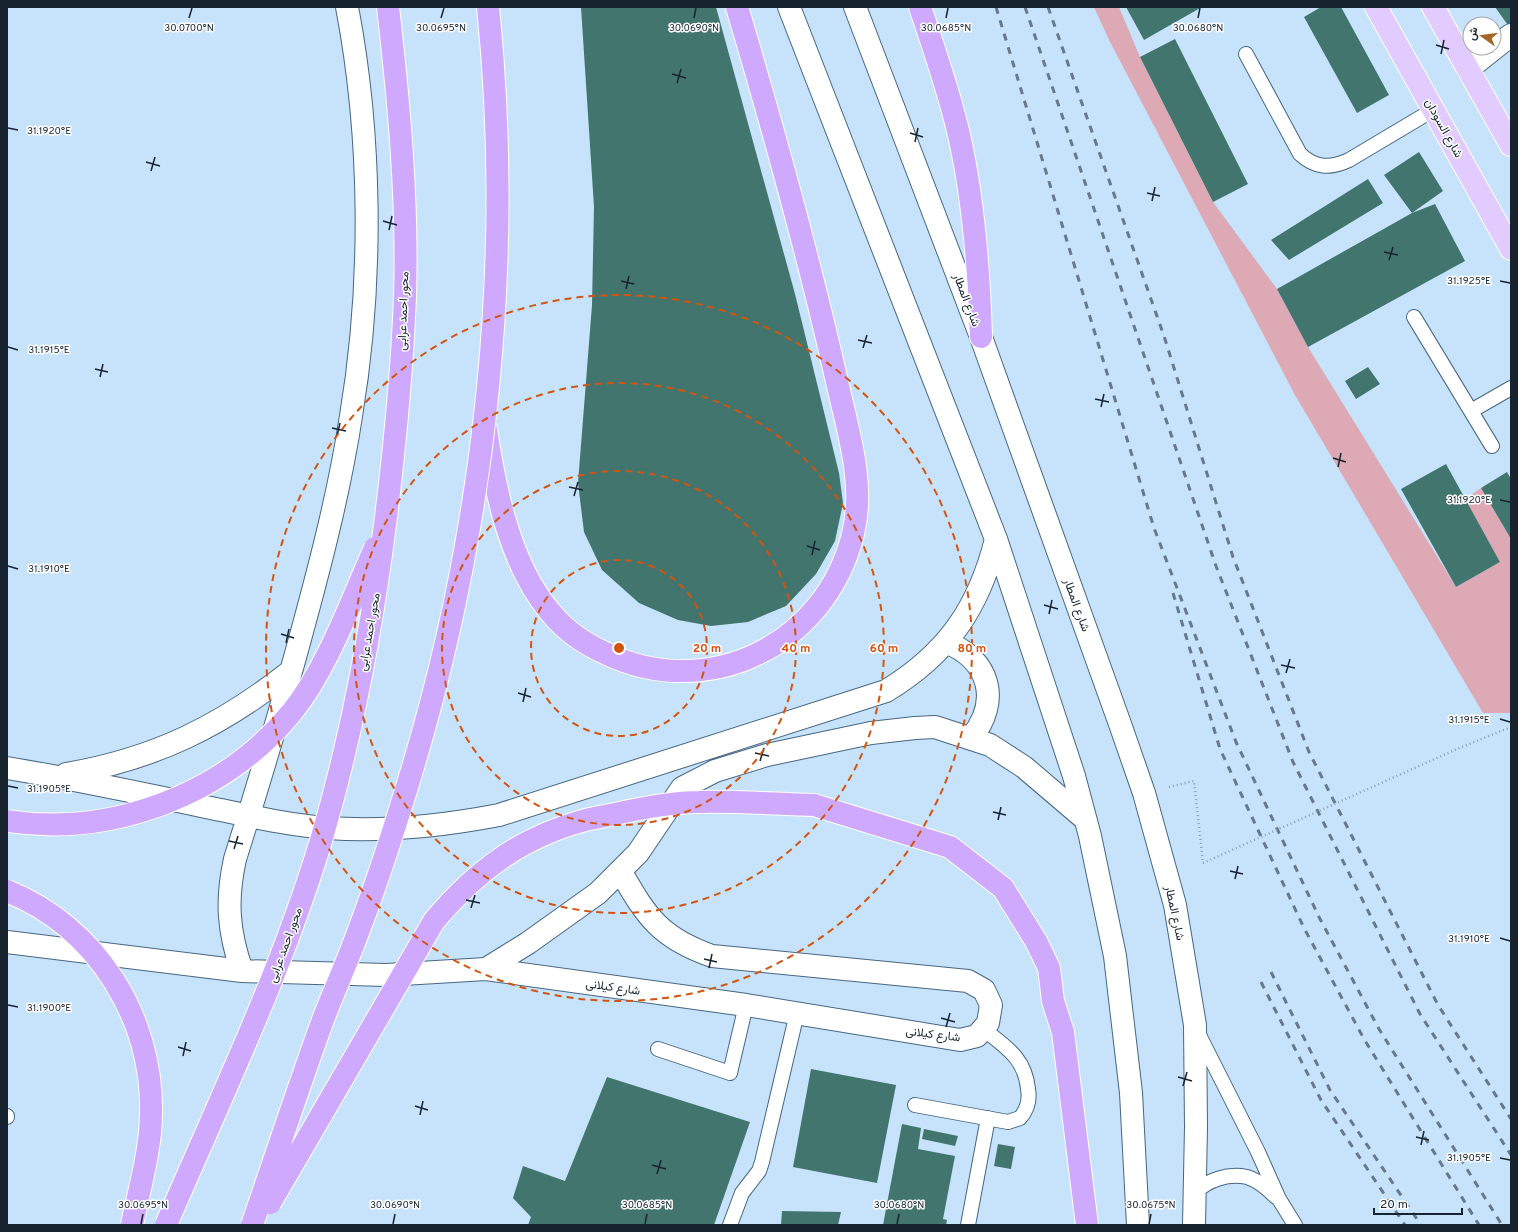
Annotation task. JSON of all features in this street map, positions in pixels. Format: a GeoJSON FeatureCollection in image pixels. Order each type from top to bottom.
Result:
{"type":"FeatureCollection","features":[{"type":"Feature","properties":{"kind":"highway","name":"محور احمد عرابى"},"geometry":{"type":"LineString","coordinates":[[166,1225],[264,1000],[293,923],[319,846],[342,767],[374,607],[396,426],[405,295],[402,147],[388,7]]}},
{"type":"Feature","properties":{"kind":"highway"},"geometry":{"type":"LineString","coordinates":[[252,1225],[324,1017],[358,934],[388,850],[414,765],[437,679],[456,592],[472,505],[484,418],[493,321],[497,241],[498,153],[488,7]]}},
{"type":"Feature","properties":{"kind":"highway"},"geometry":{"type":"LineString","coordinates":[[484,418],[497,488],[513,544],[523,570],[536,594],[553,615],[573,634],[596,649],[614,658],[646,668],[674,672],[701,671],[728,666],[754,656],[778,643],[799,626],[818,606],[834,584],[854,533],[857,506],[857,478],[830,353],[806,255],[737,7]]}},
{"type":"Feature","properties":{"kind":"highway"},"geometry":{"type":"LineString","coordinates":[[920,7],[946,86],[959,135],[976,236],[981,337]]}},
{"type":"Feature","properties":{"kind":"highway"},"geometry":{"type":"LineString","coordinates":[[7,821],[49,824],[83,823],[118,818],[183,796],[214,779],[242,760],[269,737],[292,712],[309,685],[325,657],[385,526]]}},
{"type":"Feature","properties":{"kind":"highway"},"geometry":{"type":"LineString","coordinates":[[258,1225],[434,921],[465,887],[500,858],[526,842],[554,830],[583,820],[642,808],[698,802],[814,805],[950,847],[1003,888],[1036,941],[1048,968],[1054,1001],[1063,1032],[1087,1225]]}},
{"type":"Feature","properties":{"kind":"highway"},"geometry":{"type":"LineString","coordinates":[[7,891],[46,911],[70,929],[91,949],[110,973],[138,1026],[146,1055],[150,1078],[151,1115],[148,1145],[132,1225]]}},
{"type":"Feature","properties":{"kind":"main road","name":"شارع السودان"},"geometry":{"type":"LineString","coordinates":[[1376,7],[1511,249]]}},
{"type":"Feature","properties":{"kind":"main road"},"geometry":{"type":"LineString","coordinates":[[1433,7],[1511,145]]}},
{"type":"Feature","properties":{"kind":"street"},"geometry":{"type":"LineString","coordinates":[[242,971],[234,950],[230,927],[228,904],[230,881],[235,859],[291,671],[322,557],[339,486],[352,414],[361,342],[365,268],[366,193],[362,118],[352,30],[347,7]]}},
{"type":"Feature","properties":{"kind":"street"},"geometry":{"type":"LineString","coordinates":[[789,7],[996,539],[1074,776],[1115,956],[1131,1093],[1138,1225]]}},
{"type":"Feature","properties":{"kind":"street","name":"شارع المطار"},"geometry":{"type":"LineString","coordinates":[[855,7],[981,337],[1144,793],[1175,905],[1194,1025],[1196,1126],[1194,1225]]}},
{"type":"Feature","properties":{"kind":"street"},"geometry":{"type":"LineString","coordinates":[[1468,69],[1511,35]]}},
{"type":"Feature","properties":{"kind":"street"},"geometry":{"type":"LineString","coordinates":[[7,768],[302,826],[371,830],[414,828],[457,823],[499,815],[886,691],[908,677],[928,661],[962,622],[977,596],[988,568],[996,539]]}},
{"type":"Feature","properties":{"kind":"street"},"geometry":{"type":"LineString","coordinates":[[946,642],[960,648],[972,657],[981,669],[986,683],[988,698],[986,712],[981,726],[971,738]]}},
{"type":"Feature","properties":{"kind":"street"},"geometry":{"type":"LineString","coordinates":[[53,776],[91,770],[127,761],[197,733],[230,715],[262,694],[291,671]]}},
{"type":"Feature","properties":{"kind":"street"},"geometry":{"type":"LineString","coordinates":[[486,969],[528,943],[598,893],[621,872],[638,853],[682,788],[714,771],[790,749],[871,733],[935,727],[971,738],[1007,755],[1085,819]]}},
{"type":"Feature","properties":{"kind":"street"},"geometry":{"type":"LineString","coordinates":[[621,872],[642,908],[656,924],[672,938],[692,949],[712,956],[968,981],[984,990],[991,1005],[988,1023],[983,1029]]}},
{"type":"Feature","properties":{"kind":"street","name":"شارع كيلانى"},"geometry":{"type":"LineString","coordinates":[[7,942],[242,971],[386,975],[486,969],[797,1013],[960,1040],[977,1036],[983,1029]]}},
{"type":"Feature","properties":{"kind":"lane"},"geometry":{"type":"LineString","coordinates":[[1246,54],[1300,154],[1316,165],[1325,167],[1337,165],[1349,160],[1433,110]]}},
{"type":"Feature","properties":{"kind":"lane"},"geometry":{"type":"LineString","coordinates":[[1414,317],[1492,446]]}},
{"type":"Feature","properties":{"kind":"lane"},"geometry":{"type":"LineString","coordinates":[[1471,410],[1511,388]]}},
{"type":"Feature","properties":{"kind":"lane"},"geometry":{"type":"LineString","coordinates":[[658,1049],[730,1073],[746,1006]]}},
{"type":"Feature","properties":{"kind":"lane"},"geometry":{"type":"LineString","coordinates":[[730,1225],[742,1193],[762,1162],[797,1013]]}},
{"type":"Feature","properties":{"kind":"lane"},"geometry":{"type":"LineString","coordinates":[[1194,1025],[1258,1152],[1279,1200],[1296,1225]]}},
{"type":"Feature","properties":{"kind":"lane"},"geometry":{"type":"LineString","coordinates":[[915,1105],[1008,1122],[1020,1118],[1027,1108],[1029,1095],[1026,1076],[1013,1053],[983,1029]]}},
{"type":"Feature","properties":{"kind":"lane"},"geometry":{"type":"LineString","coordinates":[[968,1225],[988,1118]]}},
{"type":"Feature","properties":{"kind":"lane"},"geometry":{"type":"LineString","coordinates":[[1194,1193],[1202,1185],[1216,1179],[1230,1176],[1247,1178],[1263,1186],[1279,1200]]}},
{"type":"Feature","properties":{"kind":"path"},"geometry":{"type":"LineString","coordinates":[[1194,781],[1203,863],[1457,749],[1511,727]]}},
{"type":"Feature","properties":{"kind":"shaded area"},"geometry":{"type":"Polygon","coordinates":[[[1094,7],[1119,7],[1140,57],[1213,202],[1277,289],[1308,347],[1456,587],[1500,562],[1465,499],[1481,488],[1511,539],[1511,713],[1483,713],[1295,395],[1109,40],[1094,7]]]}},
{"type":"Feature","properties":{"kind":"building"},"geometry":{"type":"Polygon","coordinates":[[[581,7],[716,7],[795,294],[839,473],[843,503],[835,541],[816,574],[786,606],[748,622],[711,626],[678,620],[639,603],[602,570],[584,532],[578,483],[592,305],[594,207],[581,7]]]}},
{"type":"Feature","properties":{"kind":"building"},"geometry":{"type":"Polygon","coordinates":[[[1126,7],[1202,7],[1144,40],[1126,7]]]}},
{"type":"Feature","properties":{"kind":"building"},"geometry":{"type":"Polygon","coordinates":[[[1321,7],[1341,7],[1389,95],[1357,113],[1304,17],[1321,7]]]}},
{"type":"Feature","properties":{"kind":"building"},"geometry":{"type":"Polygon","coordinates":[[[1495,7],[1511,7],[1510,28],[1502,16],[1495,7]]]}},
{"type":"Feature","properties":{"kind":"building"},"geometry":{"type":"Polygon","coordinates":[[[1175,39],[1248,184],[1213,202],[1140,57],[1175,39]]]}},
{"type":"Feature","properties":{"kind":"building"},"geometry":{"type":"Polygon","coordinates":[[[1419,152],[1443,191],[1412,213],[1384,175],[1419,152]]]}},
{"type":"Feature","properties":{"kind":"building"},"geometry":{"type":"Polygon","coordinates":[[[1368,179],[1383,203],[1289,260],[1271,240],[1368,179]]]}},
{"type":"Feature","properties":{"kind":"building"},"geometry":{"type":"Polygon","coordinates":[[[1435,204],[1465,261],[1308,347],[1277,289],[1412,213],[1435,204]]]}},
{"type":"Feature","properties":{"kind":"building"},"geometry":{"type":"Polygon","coordinates":[[[1368,367],[1380,384],[1356,399],[1345,381],[1368,367]]]}},
{"type":"Feature","properties":{"kind":"building"},"geometry":{"type":"Polygon","coordinates":[[[1446,464],[1500,562],[1456,587],[1401,489],[1446,464]]]}},
{"type":"Feature","properties":{"kind":"building"},"geometry":{"type":"Polygon","coordinates":[[[1507,472],[1511,479],[1511,539],[1481,488],[1507,472]]]}},
{"type":"Feature","properties":{"kind":"building"},"geometry":{"type":"Polygon","coordinates":[[[811,1069],[896,1085],[877,1183],[793,1167],[811,1069]]]}},
{"type":"Feature","properties":{"kind":"building"},"geometry":{"type":"Polygon","coordinates":[[[607,1077],[750,1122],[714,1225],[528,1225],[531,1217],[513,1198],[523,1166],[565,1181],[607,1077]]]}},
{"type":"Feature","properties":{"kind":"building"},"geometry":{"type":"Polygon","coordinates":[[[902,1124],[921,1128],[918,1149],[955,1156],[943,1219],[947,1220],[946,1225],[883,1225],[902,1124]]]}},
{"type":"Feature","properties":{"kind":"building"},"geometry":{"type":"Polygon","coordinates":[[[924,1129],[958,1136],[955,1146],[922,1139],[924,1129]]]}},
{"type":"Feature","properties":{"kind":"building"},"geometry":{"type":"Polygon","coordinates":[[[998,1144],[1015,1147],[1011,1169],[994,1166],[998,1144]]]}},
{"type":"Feature","properties":{"kind":"building"},"geometry":{"type":"Polygon","coordinates":[[[782,1211],[841,1212],[838,1225],[781,1225],[782,1211]]]}},
{"type":"Feature","properties":{"kind":"railway"},"geometry":{"type":"LineString","coordinates":[[996,7],[1154,528],[1236,742],[1319,917],[1379,1029],[1502,1225]]}},
{"type":"Feature","properties":{"kind":"railway"},"geometry":{"type":"LineString","coordinates":[[1025,7],[1216,566],[1293,762],[1420,1014],[1511,1155]]}},
{"type":"Feature","properties":{"kind":"railway"},"geometry":{"type":"LineString","coordinates":[[1048,7],[1164,336],[1233,557],[1309,752],[1438,1005],[1511,1119]]}},
{"type":"Feature","properties":{"kind":"railway"},"geometry":{"type":"LineString","coordinates":[[1173,593],[1220,749],[1304,928],[1364,1039],[1479,1225]]}},
{"type":"Feature","properties":{"kind":"railway"},"geometry":{"type":"LineString","coordinates":[[1271,972],[1330,1090],[1421,1225]]}},
{"type":"Feature","properties":{"kind":"railway"},"geometry":{"type":"LineString","coordinates":[[1261,982],[1321,1100],[1405,1225]]}}]}
